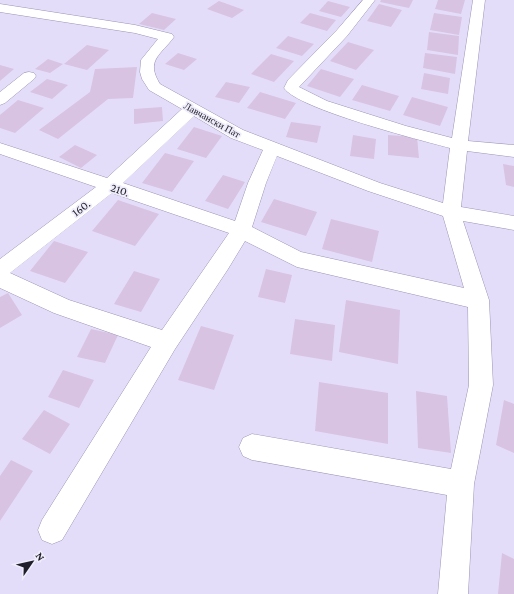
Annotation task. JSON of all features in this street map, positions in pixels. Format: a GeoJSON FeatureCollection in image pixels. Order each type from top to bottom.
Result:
{"type":"FeatureCollection","features":[{"type":"Feature","properties":{"kind":"street"},"geometry":{"type":"LineString","coordinates":[[369,0],[342,32],[293,83],[291,88],[297,93],[322,104],[401,130],[458,145],[514,151]]}},
{"type":"Feature","properties":{"kind":"street"},"geometry":{"type":"LineString","coordinates":[[453,594],[460,484],[481,385],[478,300],[451,212],[458,145],[479,0]]}},
{"type":"Feature","properties":{"kind":"street","name":"Лавчански Пат"},"geometry":{"type":"LineString","coordinates":[[0,8],[135,29],[167,37],[155,50],[145,69],[147,77],[154,87],[237,134],[374,187],[451,212],[514,223]]}},
{"type":"Feature","properties":{"kind":"street"},"geometry":{"type":"LineString","coordinates":[[0,100],[29,76]]}},
{"type":"Feature","properties":{"kind":"street","name":"160."},"geometry":{"type":"LineString","coordinates":[[0,270],[109,186],[193,108]]}},
{"type":"Feature","properties":{"kind":"street","name":"210."},"geometry":{"type":"LineString","coordinates":[[0,148],[241,230],[297,259],[478,300]]}},
{"type":"Feature","properties":{"kind":"street"},"geometry":{"type":"LineString","coordinates":[[52,530],[168,342],[221,263],[241,230],[256,183],[272,148]]}},
{"type":"Feature","properties":{"kind":"street"},"geometry":{"type":"LineString","coordinates":[[0,278],[29,294],[85,315],[168,342]]}},
{"type":"Feature","properties":{"kind":"street"},"geometry":{"type":"LineString","coordinates":[[252,447],[460,484]]}},
{"type":"Feature","properties":{"kind":"building"},"geometry":{"type":"Polygon","coordinates":[[[381,0],[413,0],[409,8],[380,2],[381,0]]]}},
{"type":"Feature","properties":{"kind":"building"},"geometry":{"type":"Polygon","coordinates":[[[438,0],[465,0],[461,14],[435,9],[438,0]]]}},
{"type":"Feature","properties":{"kind":"building"},"geometry":{"type":"Polygon","coordinates":[[[219,1],[244,10],[232,18],[207,9],[219,1]]]}},
{"type":"Feature","properties":{"kind":"building"},"geometry":{"type":"Polygon","coordinates":[[[328,1],[350,7],[341,17],[319,11],[328,1]]]}},
{"type":"Feature","properties":{"kind":"building"},"geometry":{"type":"Polygon","coordinates":[[[379,4],[402,10],[391,27],[367,21],[379,4]]]}},
{"type":"Feature","properties":{"kind":"building"},"geometry":{"type":"Polygon","coordinates":[[[152,13],[176,19],[164,30],[139,24],[152,13]]]}},
{"type":"Feature","properties":{"kind":"building"},"geometry":{"type":"Polygon","coordinates":[[[310,13],[336,20],[327,31],[300,23],[310,13]]]}},
{"type":"Feature","properties":{"kind":"building"},"geometry":{"type":"Polygon","coordinates":[[[434,13],[462,17],[459,35],[430,30],[434,13]]]}},
{"type":"Feature","properties":{"kind":"building"},"geometry":{"type":"Polygon","coordinates":[[[429,32],[459,36],[458,55],[427,50],[429,32]]]}},
{"type":"Feature","properties":{"kind":"building"},"geometry":{"type":"Polygon","coordinates":[[[288,36],[314,44],[302,56],[276,48],[288,36]]]}},
{"type":"Feature","properties":{"kind":"building"},"geometry":{"type":"Polygon","coordinates":[[[348,42],[374,50],[356,70],[330,61],[348,42]]]}},
{"type":"Feature","properties":{"kind":"building"},"geometry":{"type":"Polygon","coordinates":[[[87,45],[109,50],[87,70],[64,64],[87,45]]]}},
{"type":"Feature","properties":{"kind":"building"},"geometry":{"type":"Polygon","coordinates":[[[178,53],[197,59],[184,70],[165,64],[178,53]]]}},
{"type":"Feature","properties":{"kind":"building"},"geometry":{"type":"Polygon","coordinates":[[[425,53],[457,57],[455,74],[423,68],[425,53]]]}},
{"type":"Feature","properties":{"kind":"building"},"geometry":{"type":"Polygon","coordinates":[[[271,54],[294,61],[274,82],[251,74],[271,54]]]}},
{"type":"Feature","properties":{"kind":"building"},"geometry":{"type":"Polygon","coordinates":[[[48,59],[63,64],[50,73],[35,69],[48,59]]]}},
{"type":"Feature","properties":{"kind":"building"},"geometry":{"type":"Polygon","coordinates":[[[0,65],[14,69],[0,81],[0,65]]]}},
{"type":"Feature","properties":{"kind":"building"},"geometry":{"type":"Polygon","coordinates":[[[137,67],[133,98],[108,99],[58,139],[39,130],[90,92],[95,69],[137,67]]]}},
{"type":"Feature","properties":{"kind":"building"},"geometry":{"type":"Polygon","coordinates":[[[321,69],[354,79],[340,97],[307,86],[321,69]]]}},
{"type":"Feature","properties":{"kind":"building"},"geometry":{"type":"Polygon","coordinates":[[[424,73],[450,78],[448,94],[421,89],[424,73]]]}},
{"type":"Feature","properties":{"kind":"building"},"geometry":{"type":"Polygon","coordinates":[[[47,79],[68,85],[52,99],[30,92],[47,79]]]}},
{"type":"Feature","properties":{"kind":"building"},"geometry":{"type":"Polygon","coordinates":[[[226,82],[250,87],[239,103],[215,97],[226,82]]]}},
{"type":"Feature","properties":{"kind":"building"},"geometry":{"type":"Polygon","coordinates":[[[362,85],[399,96],[390,111],[352,100],[362,85]]]}},
{"type":"Feature","properties":{"kind":"building"},"geometry":{"type":"Polygon","coordinates":[[[260,92],[296,103],[285,119],[247,108],[260,92]]]}},
{"type":"Feature","properties":{"kind":"building"},"geometry":{"type":"Polygon","coordinates":[[[412,97],[448,107],[440,126],[403,115],[412,97]]]}},
{"type":"Feature","properties":{"kind":"building"},"geometry":{"type":"Polygon","coordinates":[[[18,100],[44,108],[15,133],[0,128],[0,115],[18,100]]]}},
{"type":"Feature","properties":{"kind":"building"},"geometry":{"type":"Polygon","coordinates":[[[162,107],[163,121],[134,124],[134,109],[162,107]]]}},
{"type":"Feature","properties":{"kind":"building"},"geometry":{"type":"Polygon","coordinates":[[[291,122],[321,126],[317,143],[286,137],[291,122]]]}},
{"type":"Feature","properties":{"kind":"building"},"geometry":{"type":"Polygon","coordinates":[[[194,127],[222,136],[206,158],[177,149],[194,127]]]}},
{"type":"Feature","properties":{"kind":"building"},"geometry":{"type":"Polygon","coordinates":[[[353,135],[376,139],[374,159],[350,156],[353,135]]]}},
{"type":"Feature","properties":{"kind":"building"},"geometry":{"type":"Polygon","coordinates":[[[388,135],[417,137],[419,158],[388,155],[388,135]]]}},
{"type":"Feature","properties":{"kind":"building"},"geometry":{"type":"Polygon","coordinates":[[[75,145],[97,155],[81,168],[59,157],[75,145]]]}},
{"type":"Feature","properties":{"kind":"building"},"geometry":{"type":"Polygon","coordinates":[[[165,153],[194,161],[172,192],[142,183],[165,153]]]}},
{"type":"Feature","properties":{"kind":"building"},"geometry":{"type":"Polygon","coordinates":[[[503,164],[514,166],[514,187],[506,185],[503,164]]]}},
{"type":"Feature","properties":{"kind":"building"},"geometry":{"type":"Polygon","coordinates":[[[223,175],[245,182],[228,209],[205,201],[223,175]]]}},
{"type":"Feature","properties":{"kind":"building"},"geometry":{"type":"Polygon","coordinates":[[[274,199],[317,212],[306,236],[261,222],[274,199]]]}},
{"type":"Feature","properties":{"kind":"building"},"geometry":{"type":"Polygon","coordinates":[[[118,200],[159,214],[135,246],[92,231],[118,200]]]}},
{"type":"Feature","properties":{"kind":"building"},"geometry":{"type":"Polygon","coordinates":[[[331,219],[379,231],[372,262],[322,249],[331,219]]]}},
{"type":"Feature","properties":{"kind":"building"},"geometry":{"type":"Polygon","coordinates":[[[54,241],[88,252],[65,283],[30,271],[54,241]]]}},
{"type":"Feature","properties":{"kind":"building"},"geometry":{"type":"Polygon","coordinates":[[[266,269],[292,275],[285,303],[258,297],[266,269]]]}},
{"type":"Feature","properties":{"kind":"building"},"geometry":{"type":"Polygon","coordinates":[[[134,271],[160,279],[141,312],[114,304],[134,271]]]}},
{"type":"Feature","properties":{"kind":"building"},"geometry":{"type":"Polygon","coordinates":[[[8,293],[22,315],[0,328],[0,297],[8,293]]]}},
{"type":"Feature","properties":{"kind":"building"},"geometry":{"type":"Polygon","coordinates":[[[346,300],[400,310],[398,364],[339,352],[346,300]]]}},
{"type":"Feature","properties":{"kind":"building"},"geometry":{"type":"Polygon","coordinates":[[[295,319],[335,325],[332,361],[290,354],[295,319]]]}},
{"type":"Feature","properties":{"kind":"building"},"geometry":{"type":"Polygon","coordinates":[[[201,326],[234,335],[214,390],[178,380],[201,326]]]}},
{"type":"Feature","properties":{"kind":"building"},"geometry":{"type":"Polygon","coordinates":[[[91,329],[118,335],[105,363],[77,357],[91,329]]]}},
{"type":"Feature","properties":{"kind":"building"},"geometry":{"type":"Polygon","coordinates":[[[63,370],[94,380],[79,408],[48,397],[63,370]]]}},
{"type":"Feature","properties":{"kind":"building"},"geometry":{"type":"Polygon","coordinates":[[[319,382],[388,393],[388,444],[315,431],[319,382]]]}},
{"type":"Feature","properties":{"kind":"building"},"geometry":{"type":"Polygon","coordinates":[[[416,391],[447,396],[451,453],[418,448],[416,391]]]}},
{"type":"Feature","properties":{"kind":"building"},"geometry":{"type":"Polygon","coordinates":[[[504,400],[514,404],[514,453],[496,445],[504,400]]]}},
{"type":"Feature","properties":{"kind":"building"},"geometry":{"type":"Polygon","coordinates":[[[44,410],[70,424],[50,454],[22,439],[44,410]]]}},
{"type":"Feature","properties":{"kind":"building"},"geometry":{"type":"Polygon","coordinates":[[[11,460],[33,471],[0,521],[0,476],[11,460]]]}},
{"type":"Feature","properties":{"kind":"building"},"geometry":{"type":"Polygon","coordinates":[[[502,553],[514,559],[514,594],[498,594],[502,553]]]}}]}
